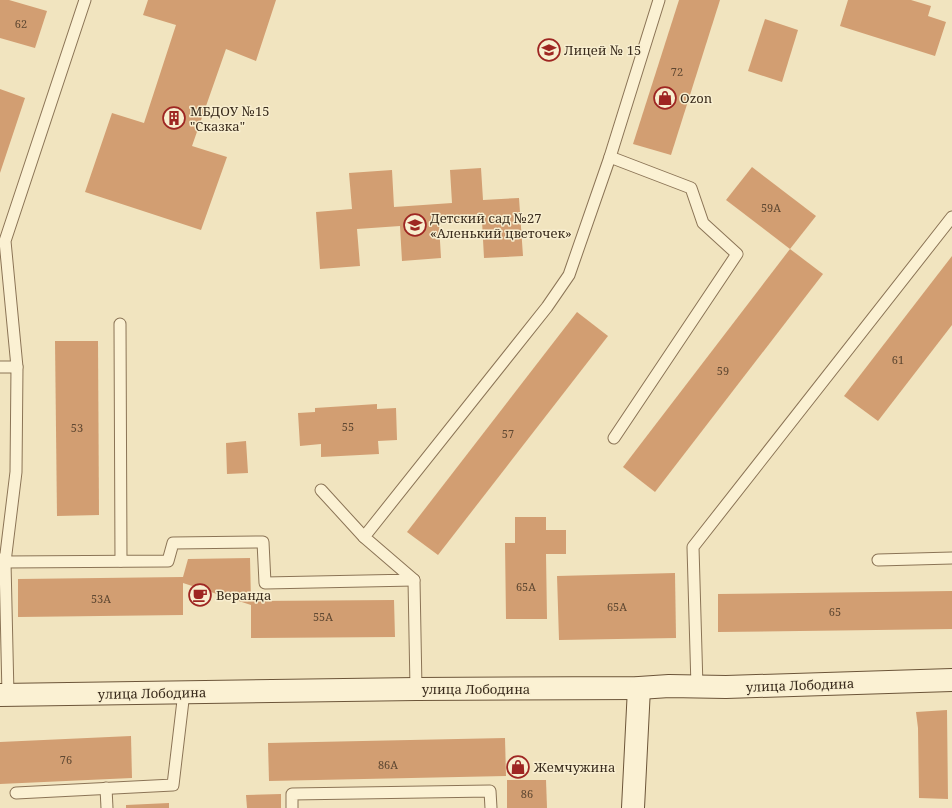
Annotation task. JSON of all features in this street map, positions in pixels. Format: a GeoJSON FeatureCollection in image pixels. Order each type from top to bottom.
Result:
{"type":"FeatureCollection","features":[{"type":"Feature","properties":{"kind":"street","name":"улица Лободина"},"geometry":{"type":"LineString","coordinates":[[4,695],[416,689],[639,688],[669,686],[697,687],[952,680]]}},
{"type":"Feature","properties":{"kind":"street"},"geometry":{"type":"LineString","coordinates":[[633,808],[639,688]]}},
{"type":"Feature","properties":{"kind":"lane"},"geometry":{"type":"LineString","coordinates":[[4,695],[2,560],[16,472],[16,367],[5,241],[85,0]]}},
{"type":"Feature","properties":{"kind":"lane"},"geometry":{"type":"LineString","coordinates":[[364,536],[547,307],[569,275],[610,157],[659,0]]}},
{"type":"Feature","properties":{"kind":"lane"},"geometry":{"type":"LineString","coordinates":[[610,157],[690,188],[702,223],[737,254],[614,438]]}},
{"type":"Feature","properties":{"kind":"lane"},"geometry":{"type":"LineString","coordinates":[[697,687],[693,547],[952,217]]}},
{"type":"Feature","properties":{"kind":"lane"},"geometry":{"type":"LineString","coordinates":[[120,324],[121,561]]}},
{"type":"Feature","properties":{"kind":"lane"},"geometry":{"type":"LineString","coordinates":[[0,367],[16,367]]}},
{"type":"Feature","properties":{"kind":"lane"},"geometry":{"type":"LineString","coordinates":[[321,490],[364,536],[414,580],[416,689]]}},
{"type":"Feature","properties":{"kind":"lane"},"geometry":{"type":"LineString","coordinates":[[2,560],[168,561],[173,543],[263,542],[265,583],[414,580]]}},
{"type":"Feature","properties":{"kind":"lane"},"geometry":{"type":"LineString","coordinates":[[878,560],[952,558]]}},
{"type":"Feature","properties":{"kind":"lane"},"geometry":{"type":"LineString","coordinates":[[16,793],[173,785],[184,692]]}},
{"type":"Feature","properties":{"kind":"lane"},"geometry":{"type":"LineString","coordinates":[[106,788],[107,808]]}},
{"type":"Feature","properties":{"kind":"lane"},"geometry":{"type":"LineString","coordinates":[[292,808],[292,794],[490,791],[491,808]]}},
{"type":"Feature","properties":{"kind":"building"},"geometry":{"type":"Polygon","coordinates":[[[0,0],[9,0],[47,11],[35,48],[0,38],[0,0]]]}},
{"type":"Feature","properties":{"kind":"building","name":"МБДОУ №15 \"Сказка\""},"geometry":{"type":"Polygon","coordinates":[[[148,0],[276,0],[256,61],[226,49],[192,146],[227,157],[201,230],[85,192],[112,113],[144,123],[176,25],[143,15],[148,0]]]}},
{"type":"Feature","properties":{"kind":"building"},"geometry":{"type":"Polygon","coordinates":[[[679,0],[720,0],[671,155],[633,144],[679,0]]]}},
{"type":"Feature","properties":{"kind":"building"},"geometry":{"type":"Polygon","coordinates":[[[848,0],[911,0],[931,6],[928,16],[946,22],[935,56],[840,26],[848,0]]]}},
{"type":"Feature","properties":{"kind":"building"},"geometry":{"type":"Polygon","coordinates":[[[765,19],[798,30],[782,82],[748,71],[765,19]]]}},
{"type":"Feature","properties":{"kind":"building"},"geometry":{"type":"Polygon","coordinates":[[[0,89],[25,98],[0,173],[0,89]]]}},
{"type":"Feature","properties":{"kind":"building"},"geometry":{"type":"Polygon","coordinates":[[[752,167],[816,216],[790,249],[726,200],[752,167]]]}},
{"type":"Feature","properties":{"kind":"building"},"geometry":{"type":"Polygon","coordinates":[[[481,168],[483,200],[519,198],[523,256],[484,258],[482,221],[439,224],[441,258],[402,261],[400,226],[357,229],[360,266],[320,269],[316,212],[352,209],[349,173],[392,170],[394,207],[452,203],[450,170],[481,168]]]}},
{"type":"Feature","properties":{"kind":"building"},"geometry":{"type":"Polygon","coordinates":[[[790,249],[823,274],[655,492],[623,467],[790,249]]]}},
{"type":"Feature","properties":{"kind":"building"},"geometry":{"type":"Polygon","coordinates":[[[952,256],[952,325],[878,421],[844,396],[952,256]]]}},
{"type":"Feature","properties":{"kind":"building"},"geometry":{"type":"Polygon","coordinates":[[[577,312],[608,336],[438,555],[407,532],[577,312]]]}},
{"type":"Feature","properties":{"kind":"building"},"geometry":{"type":"Polygon","coordinates":[[[55,341],[98,341],[99,515],[57,516],[55,341]]]}},
{"type":"Feature","properties":{"kind":"building"},"geometry":{"type":"Polygon","coordinates":[[[377,404],[377,409],[396,408],[397,440],[378,441],[379,454],[321,457],[321,444],[300,446],[298,413],[315,412],[315,408],[377,404]]]}},
{"type":"Feature","properties":{"kind":"building"},"geometry":{"type":"Polygon","coordinates":[[[246,441],[248,473],[227,474],[226,443],[246,441]]]}},
{"type":"Feature","properties":{"kind":"building"},"geometry":{"type":"Polygon","coordinates":[[[515,517],[546,517],[546,530],[566,530],[566,554],[546,554],[547,619],[506,619],[505,543],[515,543],[515,517]]]}},
{"type":"Feature","properties":{"kind":"building"},"geometry":{"type":"Polygon","coordinates":[[[250,558],[251,601],[394,600],[395,637],[251,638],[251,605],[183,583],[183,615],[18,617],[18,579],[183,577],[188,559],[250,558]]]}},
{"type":"Feature","properties":{"kind":"building"},"geometry":{"type":"Polygon","coordinates":[[[675,573],[676,638],[559,640],[557,576],[675,573]]]}},
{"type":"Feature","properties":{"kind":"building"},"geometry":{"type":"Polygon","coordinates":[[[952,591],[952,629],[718,632],[718,594],[952,591]]]}},
{"type":"Feature","properties":{"kind":"building"},"geometry":{"type":"Polygon","coordinates":[[[947,710],[948,799],[919,798],[918,728],[916,712],[947,710]]]}},
{"type":"Feature","properties":{"kind":"building"},"geometry":{"type":"Polygon","coordinates":[[[131,736],[132,778],[0,784],[0,742],[131,736]]]}},
{"type":"Feature","properties":{"kind":"building"},"geometry":{"type":"Polygon","coordinates":[[[505,738],[506,776],[269,781],[268,743],[505,738]]]}},
{"type":"Feature","properties":{"kind":"building"},"geometry":{"type":"Polygon","coordinates":[[[507,780],[546,780],[547,808],[507,808],[507,780]]]}},
{"type":"Feature","properties":{"kind":"building"},"geometry":{"type":"Polygon","coordinates":[[[281,794],[281,808],[247,808],[246,795],[281,794]]]}},
{"type":"Feature","properties":{"kind":"building"},"geometry":{"type":"Polygon","coordinates":[[[169,803],[169,808],[126,808],[126,805],[169,803]]]}},
{"type":"Feature","properties":{"kind":"place","name":"Лицей № 15"},"geometry":{"type":"Point","coordinates":[549,50]}},
{"type":"Feature","properties":{"kind":"place","name":"Ozon"},"geometry":{"type":"Point","coordinates":[665,98]}},
{"type":"Feature","properties":{"kind":"place","name":"МБДОУ №15 \"Сказка\""},"geometry":{"type":"Point","coordinates":[174,118]}},
{"type":"Feature","properties":{"kind":"place","name":"Детский сад №27 «Аленький цветочек»"},"geometry":{"type":"Point","coordinates":[415,225]}},
{"type":"Feature","properties":{"kind":"place","name":"Веранда"},"geometry":{"type":"Point","coordinates":[200,595]}},
{"type":"Feature","properties":{"kind":"place","name":"Жемчужина"},"geometry":{"type":"Point","coordinates":[518,767]}}]}
